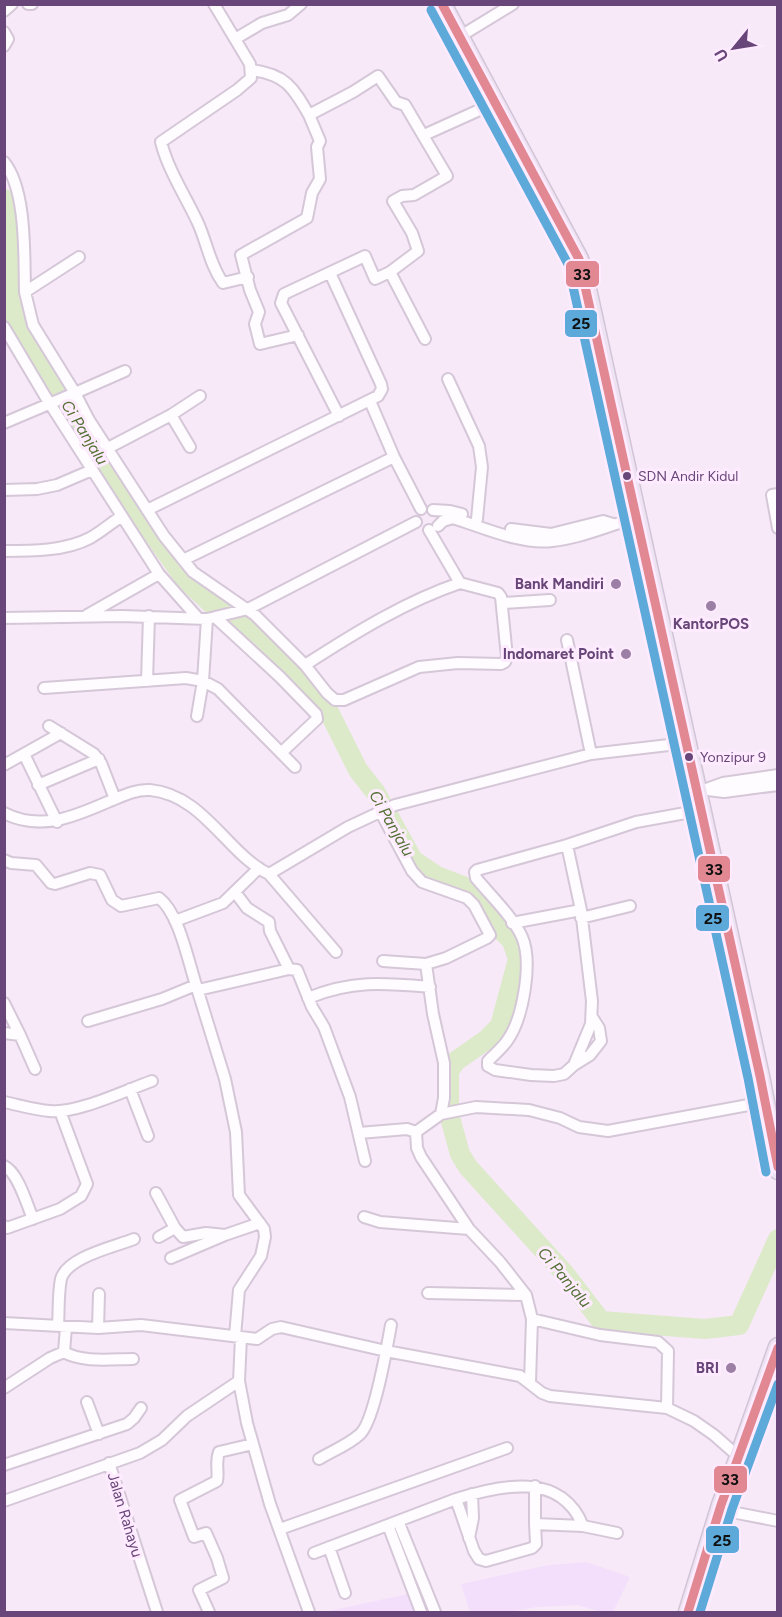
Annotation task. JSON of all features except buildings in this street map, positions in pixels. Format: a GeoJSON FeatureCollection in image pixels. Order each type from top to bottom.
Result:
{"type":"FeatureCollection","features":[{"type":"Feature","properties":{"kind":"highway"},"geometry":{"type":"LineString","coordinates":[[442,4],[579,260],[585,280],[686,742],[702,797],[777,1170]]}},
{"type":"Feature","properties":{"kind":"highway"},"geometry":{"type":"LineString","coordinates":[[688,1612],[720,1505],[777,1347]]}},
{"type":"Feature","properties":{"kind":"street"},"geometry":{"type":"LineString","coordinates":[[4,11],[12,4]]}},
{"type":"Feature","properties":{"kind":"street"},"geometry":{"type":"LineString","coordinates":[[214,4],[251,70],[251,78],[161,142],[199,225],[219,277],[223,283],[248,277]]}},
{"type":"Feature","properties":{"kind":"street"},"geometry":{"type":"LineString","coordinates":[[235,39],[262,23],[288,15],[301,4]]}},
{"type":"Feature","properties":{"kind":"street"},"geometry":{"type":"LineString","coordinates":[[459,37],[513,4]]}},
{"type":"Feature","properties":{"kind":"street"},"geometry":{"type":"LineString","coordinates":[[4,32],[8,39],[4,46]]}},
{"type":"Feature","properties":{"kind":"street"},"geometry":{"type":"LineString","coordinates":[[251,70],[275,75],[293,87],[320,141],[318,147],[320,179],[312,193],[307,218],[241,253],[250,290],[259,312],[255,324],[261,344],[298,336]]}},
{"type":"Feature","properties":{"kind":"street"},"geometry":{"type":"LineString","coordinates":[[309,115],[378,76],[396,102],[405,105],[447,176],[414,195],[402,196],[393,201],[412,233],[418,251],[390,272],[375,279],[365,256],[284,294],[281,299],[339,416]]}},
{"type":"Feature","properties":{"kind":"street"},"geometry":{"type":"LineString","coordinates":[[424,135],[495,103]]}},
{"type":"Feature","properties":{"kind":"street"},"geometry":{"type":"LineString","coordinates":[[4,162],[12,171],[17,189],[24,235],[25,292],[33,326],[72,394],[147,510],[193,572],[244,611],[305,665],[327,693],[335,700],[344,700],[419,668],[442,663],[501,664],[505,662],[507,657],[503,603],[498,593],[460,583],[434,591],[411,602],[305,665]]}},
{"type":"Feature","properties":{"kind":"street"},"geometry":{"type":"LineString","coordinates":[[25,292],[79,257]]}},
{"type":"Feature","properties":{"kind":"street"},"geometry":{"type":"LineString","coordinates":[[390,272],[425,339]]}},
{"type":"Feature","properties":{"kind":"street"},"geometry":{"type":"LineString","coordinates":[[147,510],[370,402],[378,396],[382,389],[381,384],[330,273]]}},
{"type":"Feature","properties":{"kind":"street"},"geometry":{"type":"LineString","coordinates":[[4,327],[54,403],[92,470],[159,574],[280,677],[316,714],[317,719],[282,752]]}},
{"type":"Feature","properties":{"kind":"street"},"geometry":{"type":"LineString","coordinates":[[4,423],[125,371]]}},
{"type":"Feature","properties":{"kind":"street"},"geometry":{"type":"LineString","coordinates":[[448,379],[479,446],[482,467],[476,522]]}},
{"type":"Feature","properties":{"kind":"street"},"geometry":{"type":"LineString","coordinates":[[108,448],[171,415],[200,396]]}},
{"type":"Feature","properties":{"kind":"street"},"geometry":{"type":"LineString","coordinates":[[370,402],[394,458],[421,509]]}},
{"type":"Feature","properties":{"kind":"street"},"geometry":{"type":"LineString","coordinates":[[171,415],[190,447]]}},
{"type":"Feature","properties":{"kind":"street"},"geometry":{"type":"LineString","coordinates":[[183,560],[394,458]]}},
{"type":"Feature","properties":{"kind":"street"},"geometry":{"type":"LineString","coordinates":[[4,490],[37,489],[57,485],[92,470]]}},
{"type":"Feature","properties":{"kind":"street"},"geometry":{"type":"LineString","coordinates":[[777,494],[772,495],[777,528]]}},
{"type":"Feature","properties":{"kind":"street"},"geometry":{"type":"LineString","coordinates":[[476,522],[450,511],[426,508],[421,509],[416,516],[420,529],[433,528],[453,518],[526,536],[551,534],[603,521],[613,524],[637,518]]}},
{"type":"Feature","properties":{"kind":"street"},"geometry":{"type":"LineString","coordinates":[[433,510],[437,514],[433,528],[460,583]]}},
{"type":"Feature","properties":{"kind":"street"},"geometry":{"type":"LineString","coordinates":[[4,551],[23,551],[79,543],[122,516]]}},
{"type":"Feature","properties":{"kind":"street"},"geometry":{"type":"LineString","coordinates":[[4,618],[211,617],[244,611],[416,522]]}},
{"type":"Feature","properties":{"kind":"street"},"geometry":{"type":"LineString","coordinates":[[84,616],[159,574]]}},
{"type":"Feature","properties":{"kind":"street"},"geometry":{"type":"LineString","coordinates":[[503,603],[550,600]]}},
{"type":"Feature","properties":{"kind":"street"},"geometry":{"type":"LineString","coordinates":[[147,681],[149,616]]}},
{"type":"Feature","properties":{"kind":"street"},"geometry":{"type":"LineString","coordinates":[[196,716],[211,617]]}},
{"type":"Feature","properties":{"kind":"street"},"geometry":{"type":"LineString","coordinates":[[567,640],[591,754]]}},
{"type":"Feature","properties":{"kind":"street"},"geometry":{"type":"LineString","coordinates":[[44,688],[186,678],[203,681],[218,689],[295,767]]}},
{"type":"Feature","properties":{"kind":"street"},"geometry":{"type":"LineString","coordinates":[[49,726],[99,759],[115,799]]}},
{"type":"Feature","properties":{"kind":"street"},"geometry":{"type":"LineString","coordinates":[[4,765],[61,733]]}},
{"type":"Feature","properties":{"kind":"street"},"geometry":{"type":"LineString","coordinates":[[175,921],[217,906],[264,871],[395,805],[591,754],[686,742]]}},
{"type":"Feature","properties":{"kind":"street"},"geometry":{"type":"LineString","coordinates":[[24,754],[57,822]]}},
{"type":"Feature","properties":{"kind":"street"},"geometry":{"type":"LineString","coordinates":[[38,785],[99,759]]}},
{"type":"Feature","properties":{"kind":"street"},"geometry":{"type":"LineString","coordinates":[[591,1017],[599,1028],[601,1041],[590,1055],[564,1074],[554,1076],[491,1069],[488,1061],[507,1042],[516,1023],[528,969],[528,957],[522,936],[476,878],[475,872],[567,845],[702,797],[760,782],[777,775]]}},
{"type":"Feature","properties":{"kind":"street"},"geometry":{"type":"LineString","coordinates":[[760,782],[777,785]]}},
{"type":"Feature","properties":{"kind":"street"},"geometry":{"type":"LineString","coordinates":[[4,813],[41,823],[57,822],[138,791],[150,790],[170,796],[203,814],[264,871],[336,952]]}},
{"type":"Feature","properties":{"kind":"street"},"geometry":{"type":"LineString","coordinates":[[381,811],[412,871],[422,882],[467,898],[474,905],[490,935],[446,958],[426,964],[383,961]]}},
{"type":"Feature","properties":{"kind":"street"},"geometry":{"type":"LineString","coordinates":[[567,845],[581,914],[592,1002],[591,1024],[574,1065]]}},
{"type":"Feature","properties":{"kind":"street"},"geometry":{"type":"LineString","coordinates":[[4,860],[11,863],[36,865],[51,883],[60,884],[90,873],[100,875],[112,900],[117,905],[125,906],[159,898],[165,902],[175,921],[225,1079],[236,1132],[240,1195],[260,1223],[266,1237],[256,1267],[241,1286],[238,1337],[239,1381],[253,1444],[270,1504],[309,1612]]}},
{"type":"Feature","properties":{"kind":"street"},"geometry":{"type":"LineString","coordinates":[[236,891],[247,908],[269,922],[270,931],[289,969]]}},
{"type":"Feature","properties":{"kind":"street"},"geometry":{"type":"LineString","coordinates":[[512,924],[630,906]]}},
{"type":"Feature","properties":{"kind":"street"},"geometry":{"type":"LineString","coordinates":[[426,964],[444,1063],[442,1114]]}},
{"type":"Feature","properties":{"kind":"street"},"geometry":{"type":"LineString","coordinates":[[88,1021],[197,987],[296,969],[308,998],[324,1027],[353,1104],[365,1161]]}},
{"type":"Feature","properties":{"kind":"street"},"geometry":{"type":"LineString","coordinates":[[308,998],[331,988],[353,985],[389,984],[430,987]]}},
{"type":"Feature","properties":{"kind":"street"},"geometry":{"type":"LineString","coordinates":[[4,1003],[35,1069]]}},
{"type":"Feature","properties":{"kind":"street"},"geometry":{"type":"LineString","coordinates":[[4,1033],[20,1035]]}},
{"type":"Feature","properties":{"kind":"street"},"geometry":{"type":"LineString","coordinates":[[4,1102],[60,1111],[89,1104],[152,1081]]}},
{"type":"Feature","properties":{"kind":"street"},"geometry":{"type":"LineString","coordinates":[[130,1089],[148,1136]]}},
{"type":"Feature","properties":{"kind":"street"},"geometry":{"type":"LineString","coordinates":[[417,1132],[442,1114],[476,1107],[529,1110],[560,1118],[579,1127],[608,1131],[765,1102]]}},
{"type":"Feature","properties":{"kind":"street"},"geometry":{"type":"LineString","coordinates":[[4,1226],[12,1227],[51,1214],[81,1196],[87,1184],[60,1111]]}},
{"type":"Feature","properties":{"kind":"street"},"geometry":{"type":"LineString","coordinates":[[359,1133],[407,1129],[417,1132]]}},
{"type":"Feature","properties":{"kind":"street"},"geometry":{"type":"LineString","coordinates":[[417,1132],[417,1148],[420,1157],[470,1229],[526,1295],[532,1319],[530,1382]]}},
{"type":"Feature","properties":{"kind":"street"},"geometry":{"type":"LineString","coordinates":[[4,1166],[10,1168],[20,1186],[33,1219]]}},
{"type":"Feature","properties":{"kind":"street"},"geometry":{"type":"LineString","coordinates":[[156,1193],[175,1228],[183,1237],[206,1233],[225,1235]]}},
{"type":"Feature","properties":{"kind":"street"},"geometry":{"type":"LineString","coordinates":[[364,1217],[380,1222],[470,1229]]}},
{"type":"Feature","properties":{"kind":"street"},"geometry":{"type":"LineString","coordinates":[[171,1258],[260,1223]]}},
{"type":"Feature","properties":{"kind":"street"},"geometry":{"type":"LineString","coordinates":[[159,1237],[175,1228]]}},
{"type":"Feature","properties":{"kind":"street"},"geometry":{"type":"LineString","coordinates":[[64,1352],[63,1274],[75,1261],[134,1239]]}},
{"type":"Feature","properties":{"kind":"street"},"geometry":{"type":"LineString","coordinates":[[428,1293],[526,1295]]}},
{"type":"Feature","properties":{"kind":"street"},"geometry":{"type":"LineString","coordinates":[[98,1328],[99,1294]]}},
{"type":"Feature","properties":{"kind":"street"},"geometry":{"type":"LineString","coordinates":[[532,1319],[600,1335],[658,1342],[668,1351],[667,1408]]}},
{"type":"Feature","properties":{"kind":"street"},"geometry":{"type":"LineString","coordinates":[[4,1323],[98,1328],[141,1325],[257,1339],[272,1329],[281,1327],[386,1351],[520,1376],[542,1393],[550,1396],[667,1408],[701,1426],[739,1457]]}},
{"type":"Feature","properties":{"kind":"street"},"geometry":{"type":"LineString","coordinates":[[319,1459],[361,1435],[367,1426],[391,1325]]}},
{"type":"Feature","properties":{"kind":"street"},"geometry":{"type":"LineString","coordinates":[[4,1388],[50,1358],[64,1352],[94,1358],[133,1359]]}},
{"type":"Feature","properties":{"kind":"street","name":"Jalan Rahayu"},"geometry":{"type":"LineString","coordinates":[[157,1612],[109,1464],[141,1453],[162,1440],[188,1416],[239,1381]]}},
{"type":"Feature","properties":{"kind":"street"},"geometry":{"type":"LineString","coordinates":[[87,1402],[99,1434]]}},
{"type":"Feature","properties":{"kind":"street"},"geometry":{"type":"LineString","coordinates":[[4,1465],[127,1424],[141,1408]]}},
{"type":"Feature","properties":{"kind":"street"},"geometry":{"type":"LineString","coordinates":[[209,1612],[199,1590],[223,1578],[206,1533],[194,1537],[180,1500],[217,1481],[216,1462],[219,1452],[253,1444]]}},
{"type":"Feature","properties":{"kind":"street"},"geometry":{"type":"LineString","coordinates":[[280,1529],[507,1448]]}},
{"type":"Feature","properties":{"kind":"street"},"geometry":{"type":"LineString","coordinates":[[4,1501],[109,1464]]}},
{"type":"Feature","properties":{"kind":"street"},"geometry":{"type":"LineString","coordinates":[[456,1499],[478,1559],[486,1561],[535,1547],[535,1486]]}},
{"type":"Feature","properties":{"kind":"street"},"geometry":{"type":"LineString","coordinates":[[314,1553],[456,1499],[512,1487],[535,1486],[552,1491],[579,1516],[583,1526]]}},
{"type":"Feature","properties":{"kind":"street"},"geometry":{"type":"LineString","coordinates":[[469,1538],[473,1518],[472,1494]]}},
{"type":"Feature","properties":{"kind":"street"},"geometry":{"type":"LineString","coordinates":[[720,1505],[737,1513],[777,1521]]}},
{"type":"Feature","properties":{"kind":"street"},"geometry":{"type":"LineString","coordinates":[[393,1523],[413,1573],[435,1612]]}},
{"type":"Feature","properties":{"kind":"street"},"geometry":{"type":"LineString","coordinates":[[536,1524],[583,1526],[618,1533]]}},
{"type":"Feature","properties":{"kind":"street"},"geometry":{"type":"LineString","coordinates":[[329,1547],[345,1593]]}},
{"type":"Feature","properties":{"kind":"street"},"geometry":{"type":"LineString","coordinates":[[413,1573],[421,1612]]}},
{"type":"Feature","properties":{"kind":"shaded area"},"geometry":{"type":"Polygon","coordinates":[[[586,1562],[630,1577],[613,1612],[601,1612],[578,1605],[537,1607],[510,1612],[470,1612],[461,1584],[549,1565],[586,1562]]]}},
{"type":"Feature","properties":{"kind":"shaded area"},"geometry":{"type":"Polygon","coordinates":[[[408,1594],[414,1612],[324,1612],[408,1594]]]}},
{"type":"Feature","properties":{"kind":"waterway","name":"Ci Panjalu"},"geometry":{"type":"LineString","coordinates":[[4,199],[14,317],[108,470],[185,579],[217,609],[260,635],[324,702],[358,770],[376,793],[413,860],[437,876],[471,889],[495,924],[512,941],[518,959],[500,1026],[486,1040],[456,1061],[449,1071],[449,1114],[460,1154],[468,1167],[565,1274],[601,1321],[705,1329],[739,1325],[778,1239]]}},
{"type":"Feature","properties":{"kind":"transit line","name":"33"},"geometry":{"type":"LineString","coordinates":[[442,4],[579,259],[760,1076],[778,1167]]}},
{"type":"Feature","properties":{"kind":"transit line","name":"25"},"geometry":{"type":"LineString","coordinates":[[431,10],[568,264],[748,1078],[766,1172]]}},
{"type":"Feature","properties":{"kind":"transit line","name":"33"},"geometry":{"type":"LineString","coordinates":[[688,1612],[721,1505],[778,1348]]}},
{"type":"Feature","properties":{"kind":"transit line","name":"25"},"geometry":{"type":"LineString","coordinates":[[700,1612],[732,1509],[778,1384]]}},
{"type":"Feature","properties":{"kind":"place","name":"SDN Andir Kidul"},"geometry":{"type":"Point","coordinates":[627,476]}},
{"type":"Feature","properties":{"kind":"place","name":"Bank Mandiri"},"geometry":{"type":"Point","coordinates":[616,584]}},
{"type":"Feature","properties":{"kind":"place","name":"KantorPOS"},"geometry":{"type":"Point","coordinates":[711,606]}},
{"type":"Feature","properties":{"kind":"place","name":"Indomaret Point"},"geometry":{"type":"Point","coordinates":[626,654]}},
{"type":"Feature","properties":{"kind":"place","name":"Yonzipur 9"},"geometry":{"type":"Point","coordinates":[689,757]}},
{"type":"Feature","properties":{"kind":"place","name":"BRI"},"geometry":{"type":"Point","coordinates":[731,1368]}}]}
